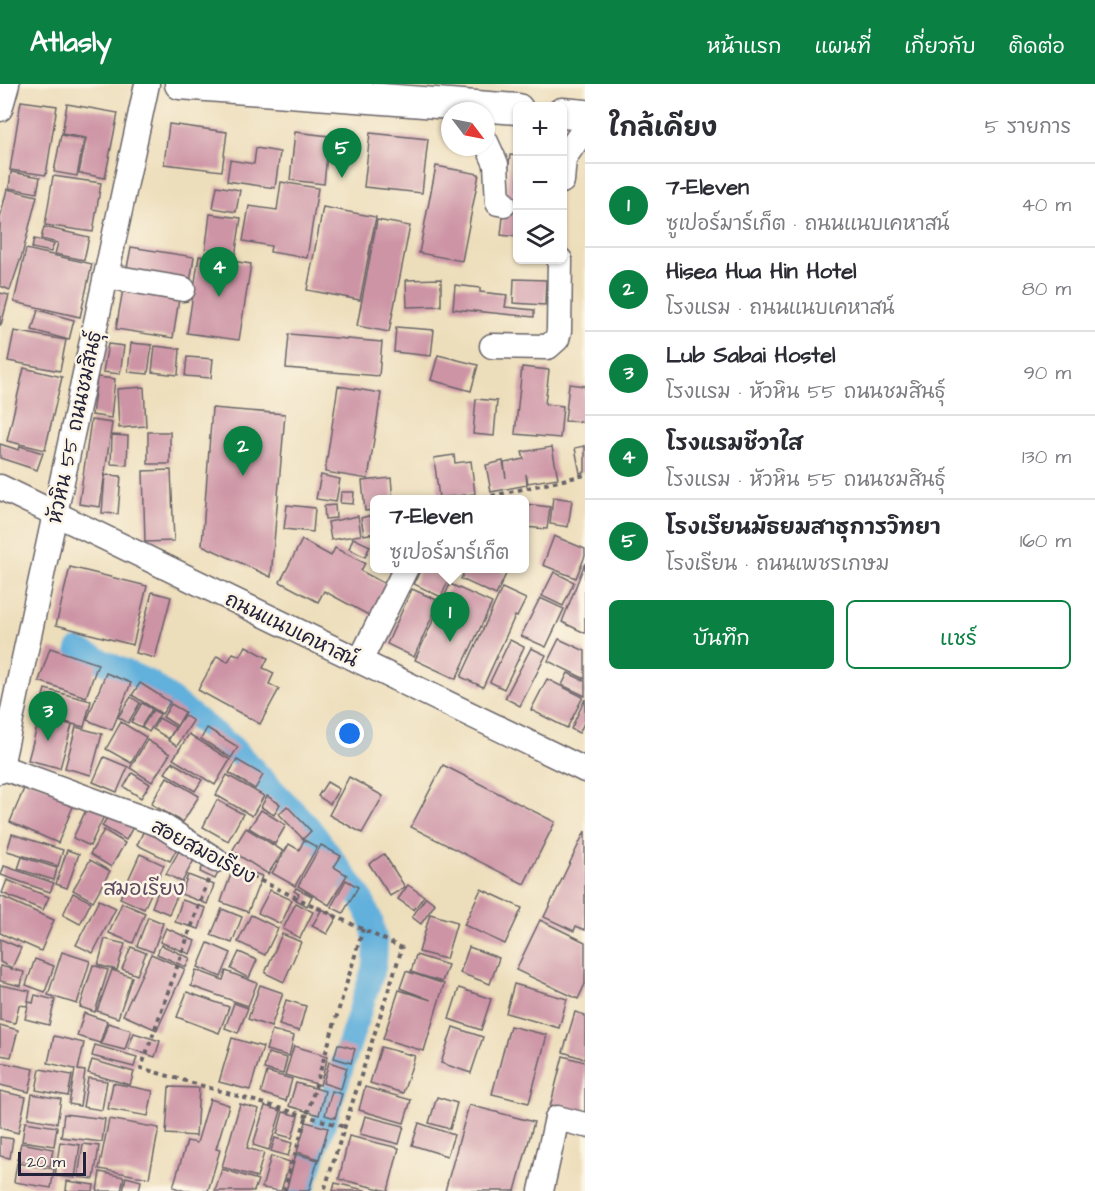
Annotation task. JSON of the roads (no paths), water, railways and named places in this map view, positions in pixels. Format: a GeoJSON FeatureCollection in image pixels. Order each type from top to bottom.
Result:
{"type":"FeatureCollection","features":[{"type":"Feature","properties":{"kind":"main road"},"geometry":{"type":"LineString","coordinates":[[180,84],[441,106]]}},
{"type":"Feature","properties":{"kind":"main road"},"geometry":{"type":"LineString","coordinates":[[495,109],[513,110]]}},
{"type":"Feature","properties":{"kind":"main road"},"geometry":{"type":"LineString","coordinates":[[567,113],[585,115]]}},
{"type":"Feature","properties":{"kind":"street"},"geometry":{"type":"LineString","coordinates":[[0,109],[7,84]]}},
{"type":"Feature","properties":{"kind":"street","name":"หัวหิน 55 ถนนชมสินธุ์"},"geometry":{"type":"LineString","coordinates":[[0,769],[147,84]]}},
{"type":"Feature","properties":{"kind":"street"},"geometry":{"type":"LineString","coordinates":[[565,156],[585,128]]}},
{"type":"Feature","properties":{"kind":"street"},"geometry":{"type":"LineString","coordinates":[[492,156],[496,164],[498,203],[504,204]]}},
{"type":"Feature","properties":{"kind":"street"},"geometry":{"type":"LineString","coordinates":[[492,346],[548,347],[557,339],[560,264]]}},
{"type":"Feature","properties":{"kind":"street"},"geometry":{"type":"LineString","coordinates":[[106,276],[183,289]]}},
{"type":"Feature","properties":{"kind":"street","name":"ถนนแนบเคหาสน์"},"geometry":{"type":"LineString","coordinates":[[0,487],[585,770]]}},
{"type":"Feature","properties":{"kind":"street"},"geometry":{"type":"LineString","coordinates":[[360,661],[404,573]]}},
{"type":"Feature","properties":{"kind":"street","name":"สอยสมอเรียง"},"geometry":{"type":"LineString","coordinates":[[0,769],[161,825],[216,860]]}},
{"type":"Feature","properties":{"kind":"street"},"geometry":{"type":"LineString","coordinates":[[541,1191],[557,1118],[585,1125]]}},
{"type":"Feature","properties":{"kind":"waterway"},"geometry":{"type":"LineString","coordinates":[[78,650],[151,683],[233,748],[309,827],[360,896],[371,920],[376,943],[375,964],[302,1191]]}},
{"type":"Feature","properties":{"kind":"place","name":"โรงเรียนมัธยมสาธุการวิทยา"},"geometry":{"type":"Point","coordinates":[342,178]}},
{"type":"Feature","properties":{"kind":"place","name":"โรงแรมชีวาใส"},"geometry":{"type":"Point","coordinates":[219,297]}},
{"type":"Feature","properties":{"kind":"place","name":"Hisea Hua Hin Hotel"},"geometry":{"type":"Point","coordinates":[243,476]}},
{"type":"Feature","properties":{"kind":"place","name":"7-Eleven"},"geometry":{"type":"Point","coordinates":[450,642]}},
{"type":"Feature","properties":{"kind":"place","name":"Lub Sabai Hostel"},"geometry":{"type":"Point","coordinates":[48,741]}},
{"type":"Feature","properties":{"kind":"district","name":"สมอเรียง"},"geometry":{"type":"Point","coordinates":[144,888]}}]}
